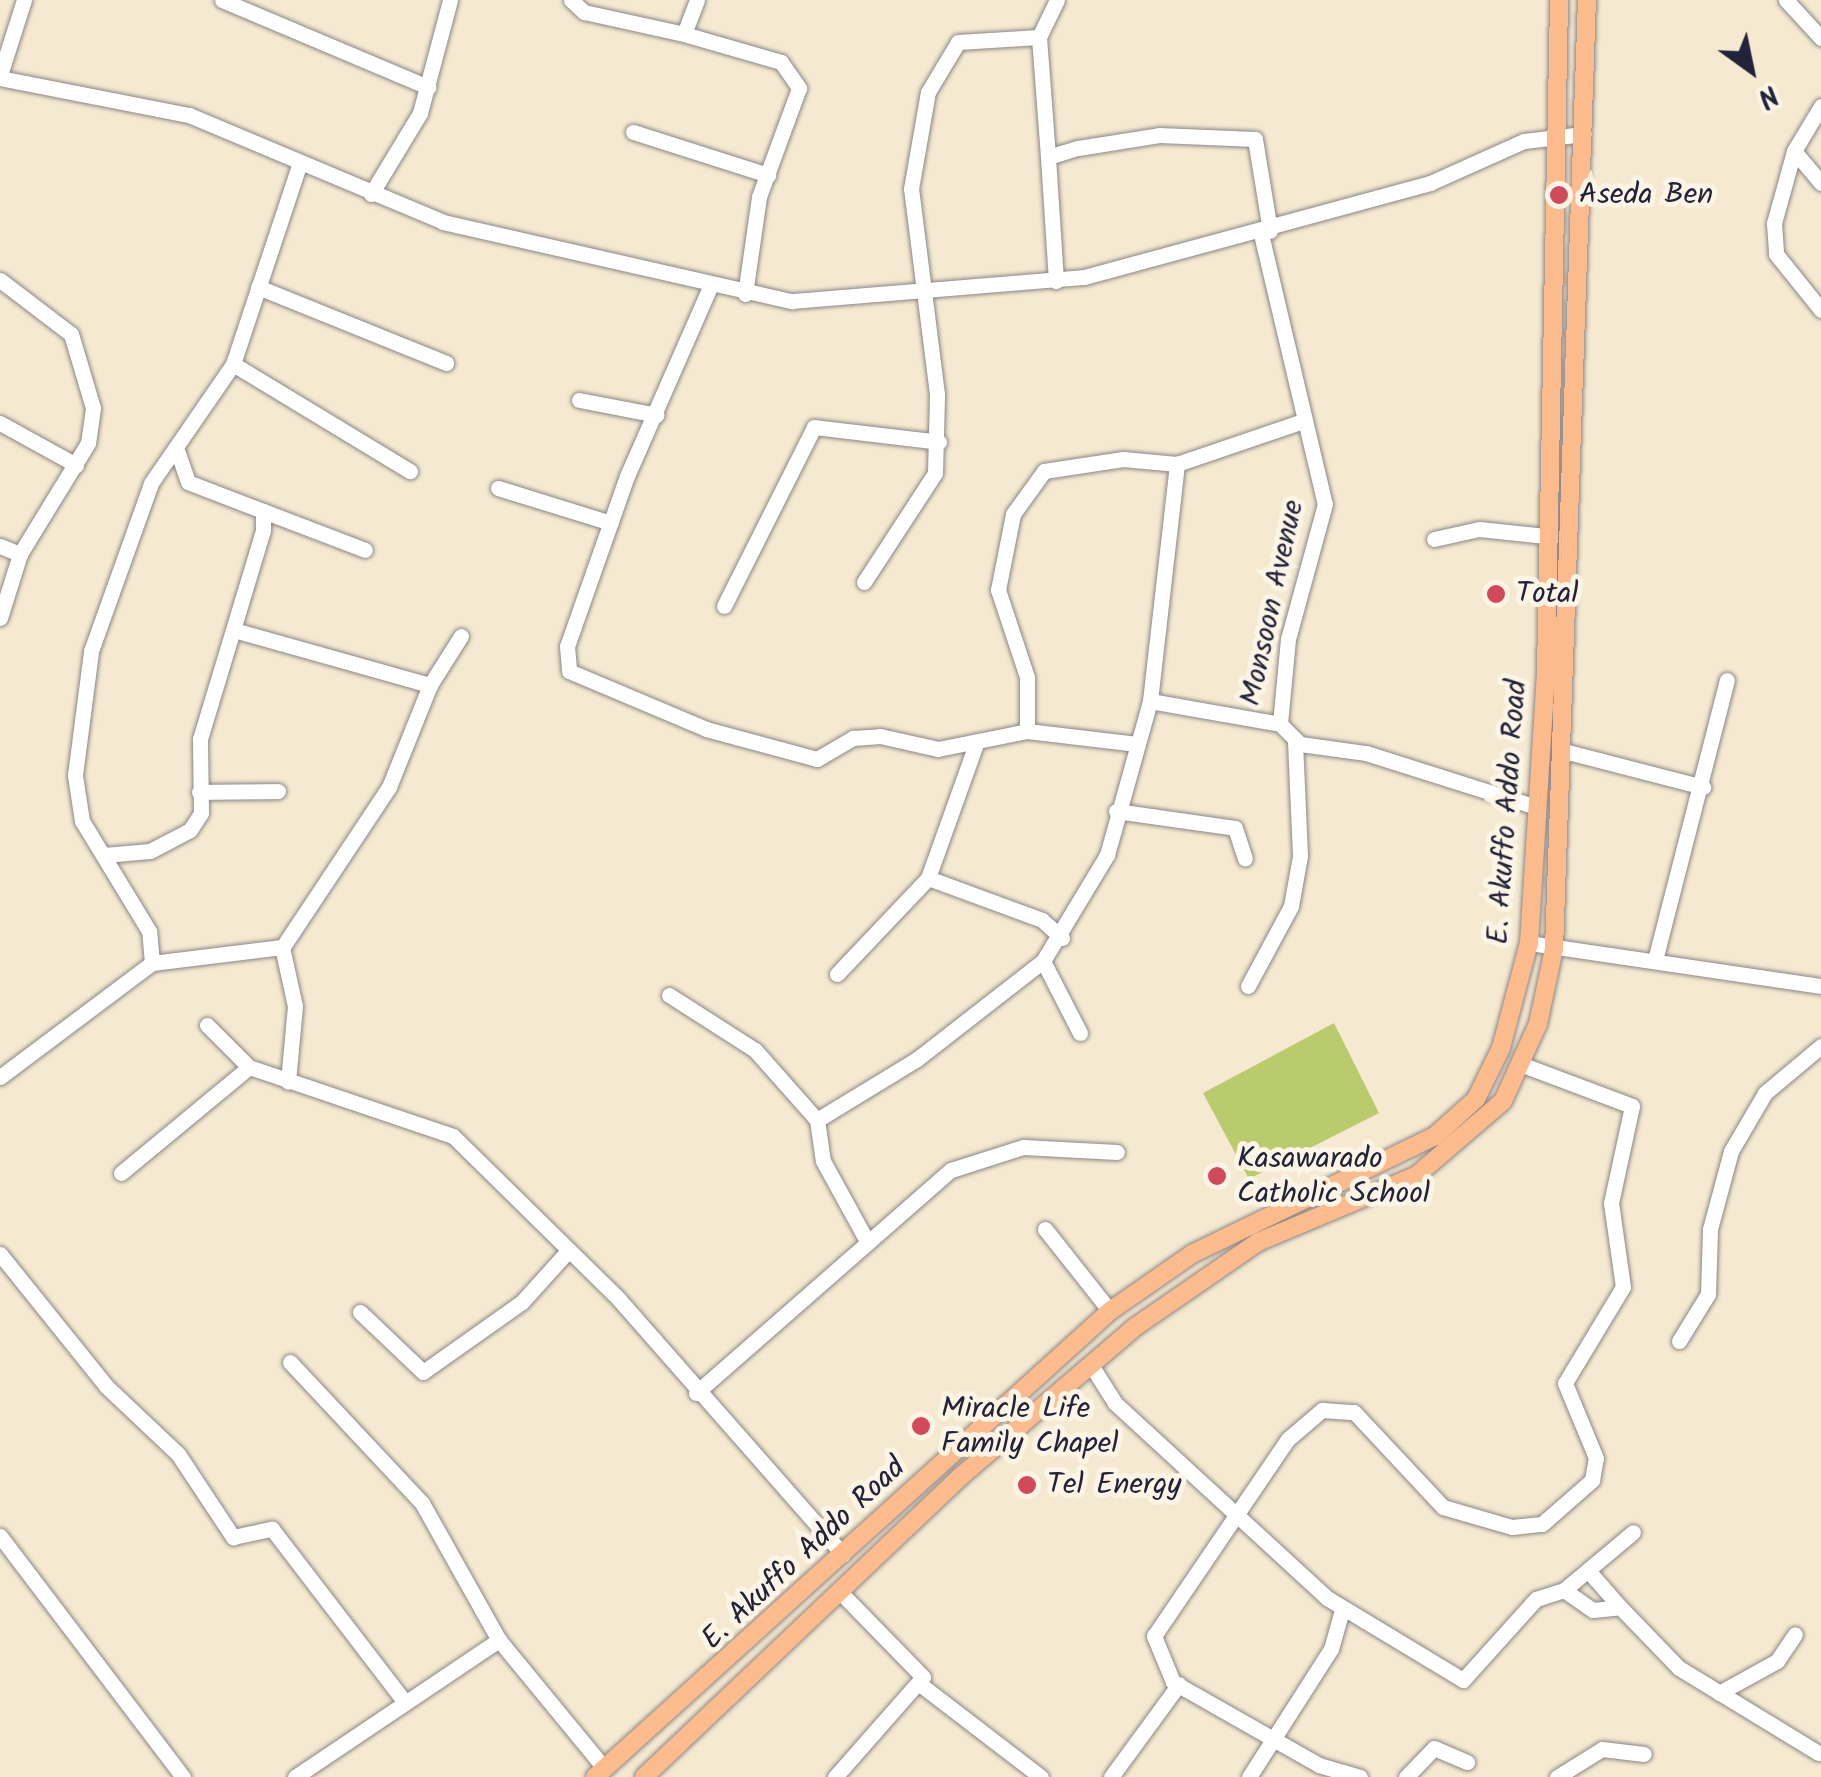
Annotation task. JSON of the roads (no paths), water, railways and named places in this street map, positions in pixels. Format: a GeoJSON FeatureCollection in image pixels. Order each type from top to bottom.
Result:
{"type":"FeatureCollection","features":[{"type":"Feature","properties":{"kind":"main road","name":"E. Akuffo Addo Road"},"geometry":{"type":"LineString","coordinates":[[600,1773],[1110,1311],[1192,1254],[1435,1136],[1476,1100],[1502,1048],[1529,944],[1533,806],[1546,673],[1551,138],[1559,0]]}},
{"type":"Feature","properties":{"kind":"main road","name":"E. Akuffo Addo Road"},"geometry":{"type":"LineString","coordinates":[[644,1777],[1091,1365],[1258,1242],[1445,1157],[1503,1101],[1520,1064],[1554,949],[1587,0]]}},
{"type":"Feature","properties":{"kind":"street"},"geometry":{"type":"LineString","coordinates":[[24,0],[0,76],[188,115],[443,222],[710,288],[808,302],[1056,282],[1266,233],[1551,138],[1584,134]]}},
{"type":"Feature","properties":{"kind":"street"},"geometry":{"type":"LineString","coordinates":[[222,0],[428,86]]}},
{"type":"Feature","properties":{"kind":"street"},"geometry":{"type":"LineString","coordinates":[[371,194],[428,86],[450,0]]}},
{"type":"Feature","properties":{"kind":"street"},"geometry":{"type":"LineString","coordinates":[[571,0],[584,12],[684,34],[793,74],[800,100],[768,175],[745,294]]}},
{"type":"Feature","properties":{"kind":"street"},"geometry":{"type":"LineString","coordinates":[[684,34],[697,0]]}},
{"type":"Feature","properties":{"kind":"street"},"geometry":{"type":"LineString","coordinates":[[1056,282],[1039,36],[1058,0]]}},
{"type":"Feature","properties":{"kind":"street"},"geometry":{"type":"LineString","coordinates":[[1786,0],[1821,38]]}},
{"type":"Feature","properties":{"kind":"street"},"geometry":{"type":"LineString","coordinates":[[864,582],[924,496],[939,442],[926,294],[910,188],[942,57],[977,37],[1039,36]]}},
{"type":"Feature","properties":{"kind":"street"},"geometry":{"type":"LineString","coordinates":[[1821,106],[1794,151],[1774,223],[1776,254],[1821,310]]}},
{"type":"Feature","properties":{"kind":"street"},"geometry":{"type":"LineString","coordinates":[[634,132],[768,175]]}},
{"type":"Feature","properties":{"kind":"street","name":"Monsoon Avenue"},"geometry":{"type":"LineString","coordinates":[[1048,156],[1159,134],[1244,134],[1261,148],[1266,233],[1306,394],[1304,421],[1325,504],[1288,639],[1280,724],[1150,701]]}},
{"type":"Feature","properties":{"kind":"street"},"geometry":{"type":"LineString","coordinates":[[1794,151],[1821,183]]}},
{"type":"Feature","properties":{"kind":"street"},"geometry":{"type":"LineString","coordinates":[[152,964],[149,930],[82,821],[75,776],[90,652],[151,483],[178,452],[233,364],[300,162]]}},
{"type":"Feature","properties":{"kind":"street"},"geometry":{"type":"LineString","coordinates":[[0,280],[50,311],[86,365],[93,408],[76,465],[20,554],[0,618]]}},
{"type":"Feature","properties":{"kind":"street"},"geometry":{"type":"LineString","coordinates":[[258,287],[446,363]]}},
{"type":"Feature","properties":{"kind":"street"},"geometry":{"type":"LineString","coordinates":[[710,288],[611,523],[567,646],[569,670],[706,729],[800,757],[817,759],[853,738],[976,744],[1026,731],[1137,744]]}},
{"type":"Feature","properties":{"kind":"street"},"geometry":{"type":"LineString","coordinates":[[233,364],[410,472]]}},
{"type":"Feature","properties":{"kind":"street"},"geometry":{"type":"LineString","coordinates":[[579,400],[657,415]]}},
{"type":"Feature","properties":{"kind":"street"},"geometry":{"type":"LineString","coordinates":[[1026,731],[1027,676],[998,590],[1014,514],[1044,472],[1123,459],[1177,464],[1304,421]]}},
{"type":"Feature","properties":{"kind":"street"},"geometry":{"type":"LineString","coordinates":[[0,423],[76,465]]}},
{"type":"Feature","properties":{"kind":"street"},"geometry":{"type":"LineString","coordinates":[[724,606],[814,427],[939,442]]}},
{"type":"Feature","properties":{"kind":"street"},"geometry":{"type":"LineString","coordinates":[[178,452],[188,482],[365,550]]}},
{"type":"Feature","properties":{"kind":"street"},"geometry":{"type":"LineString","coordinates":[[817,1120],[918,1059],[1043,961],[1062,938],[1108,855],[1116,811],[1150,701],[1177,464]]}},
{"type":"Feature","properties":{"kind":"street"},"geometry":{"type":"LineString","coordinates":[[498,488],[611,523]]}},
{"type":"Feature","properties":{"kind":"street"},"geometry":{"type":"LineString","coordinates":[[104,855],[150,852],[190,830],[199,792],[200,739],[234,630],[263,511]]}},
{"type":"Feature","properties":{"kind":"street"},"geometry":{"type":"LineString","coordinates":[[1434,539],[1479,529],[1546,536]]}},
{"type":"Feature","properties":{"kind":"street"},"geometry":{"type":"LineString","coordinates":[[0,546],[20,554]]}},
{"type":"Feature","properties":{"kind":"street"},"geometry":{"type":"LineString","coordinates":[[234,630],[430,685]]}},
{"type":"Feature","properties":{"kind":"street"},"geometry":{"type":"LineString","coordinates":[[288,1082],[294,1006],[282,948],[389,787],[430,685],[461,636]]}},
{"type":"Feature","properties":{"kind":"street"},"geometry":{"type":"LineString","coordinates":[[1655,960],[1704,787],[1727,680]]}},
{"type":"Feature","properties":{"kind":"street"},"geometry":{"type":"LineString","coordinates":[[1280,724],[1296,742],[1366,754],[1533,806]]}},
{"type":"Feature","properties":{"kind":"street"},"geometry":{"type":"LineString","coordinates":[[1248,986],[1291,906],[1300,856],[1296,742]]}},
{"type":"Feature","properties":{"kind":"street"},"geometry":{"type":"LineString","coordinates":[[838,974],[928,878],[976,744]]}},
{"type":"Feature","properties":{"kind":"street"},"geometry":{"type":"LineString","coordinates":[[1560,750],[1704,787]]}},
{"type":"Feature","properties":{"kind":"street"},"geometry":{"type":"LineString","coordinates":[[199,792],[278,791]]}},
{"type":"Feature","properties":{"kind":"street"},"geometry":{"type":"LineString","coordinates":[[1116,811],[1235,828],[1245,858]]}},
{"type":"Feature","properties":{"kind":"street"},"geometry":{"type":"LineString","coordinates":[[928,878],[1042,920],[1062,938]]}},
{"type":"Feature","properties":{"kind":"street"},"geometry":{"type":"LineString","coordinates":[[1529,944],[1821,986]]}},
{"type":"Feature","properties":{"kind":"street"},"geometry":{"type":"LineString","coordinates":[[0,1077],[152,964],[282,948]]}},
{"type":"Feature","properties":{"kind":"street"},"geometry":{"type":"LineString","coordinates":[[1043,961],[1080,1033]]}},
{"type":"Feature","properties":{"kind":"street"},"geometry":{"type":"LineString","coordinates":[[668,995],[755,1050],[817,1120],[823,1160],[867,1241]]}},
{"type":"Feature","properties":{"kind":"street"},"geometry":{"type":"LineString","coordinates":[[207,1024],[249,1068],[453,1136],[567,1252],[843,1554]]}},
{"type":"Feature","properties":{"kind":"street"},"geometry":{"type":"LineString","coordinates":[[1679,1341],[1708,1294],[1710,1229],[1731,1151],[1765,1093],[1821,1046]]}},
{"type":"Feature","properties":{"kind":"street"},"geometry":{"type":"LineString","coordinates":[[1360,1777],[1179,1684],[1158,1662],[1154,1636],[1288,1439],[1335,1408],[1354,1412],[1443,1507],[1512,1527],[1542,1524],[1592,1480],[1596,1458],[1564,1383],[1624,1287],[1611,1203],[1632,1106],[1520,1064]]}},
{"type":"Feature","properties":{"kind":"street"},"geometry":{"type":"LineString","coordinates":[[121,1173],[249,1068]]}},
{"type":"Feature","properties":{"kind":"street"},"geometry":{"type":"LineString","coordinates":[[696,1392],[867,1241],[980,1154],[1023,1146],[1117,1152]]}},
{"type":"Feature","properties":{"kind":"street"},"geometry":{"type":"LineString","coordinates":[[1045,1229],[1110,1311]]}},
{"type":"Feature","properties":{"kind":"street"},"geometry":{"type":"LineString","coordinates":[[360,1312],[422,1372],[522,1302],[567,1252]]}},
{"type":"Feature","properties":{"kind":"street"},"geometry":{"type":"LineString","coordinates":[[0,1254],[106,1386],[178,1454],[233,1537],[272,1529],[404,1702]]}},
{"type":"Feature","properties":{"kind":"street"},"geometry":{"type":"LineString","coordinates":[[290,1362],[422,1503],[499,1640],[600,1773]]}},
{"type":"Feature","properties":{"kind":"street"},"geometry":{"type":"LineString","coordinates":[[1091,1365],[1116,1403],[1236,1518],[1342,1610],[1464,1680],[1536,1599],[1592,1576],[1633,1532]]}},
{"type":"Feature","properties":{"kind":"street"},"geometry":{"type":"LineString","coordinates":[[0,1536],[183,1777]]}},
{"type":"Feature","properties":{"kind":"street"},"geometry":{"type":"LineString","coordinates":[[1592,1576],[1678,1668],[1818,1753]]}},
{"type":"Feature","properties":{"kind":"street"},"geometry":{"type":"LineString","coordinates":[[1564,1590],[1593,1610],[1620,1607]]}},
{"type":"Feature","properties":{"kind":"street"},"geometry":{"type":"LineString","coordinates":[[842,1594],[919,1668],[921,1686],[1041,1777]]}},
{"type":"Feature","properties":{"kind":"street"},"geometry":{"type":"LineString","coordinates":[[1250,1777],[1270,1734],[1331,1649],[1342,1610]]}},
{"type":"Feature","properties":{"kind":"street"},"geometry":{"type":"LineString","coordinates":[[1719,1693],[1777,1661],[1795,1634]]}},
{"type":"Feature","properties":{"kind":"street"},"geometry":{"type":"LineString","coordinates":[[295,1777],[499,1640]]}},
{"type":"Feature","properties":{"kind":"street"},"geometry":{"type":"LineString","coordinates":[[1111,1777],[1179,1684]]}},
{"type":"Feature","properties":{"kind":"street"},"geometry":{"type":"LineString","coordinates":[[835,1777],[921,1686]]}},
{"type":"Feature","properties":{"kind":"street"},"geometry":{"type":"LineString","coordinates":[[1406,1777],[1434,1748],[1468,1762]]}},
{"type":"Feature","properties":{"kind":"street"},"geometry":{"type":"LineString","coordinates":[[1565,1776],[1602,1749],[1644,1754]]}},
{"type":"Feature","properties":{"kind":"place","name":"Aseda Ben"},"geometry":{"type":"Point","coordinates":[1559,195]}},
{"type":"Feature","properties":{"kind":"place","name":"Total"},"geometry":{"type":"Point","coordinates":[1496,594]}},
{"type":"Feature","properties":{"kind":"place","name":"Kasawarado Catholic School"},"geometry":{"type":"Point","coordinates":[1217,1176]}},
{"type":"Feature","properties":{"kind":"place","name":"Miracle Life Family Chapel"},"geometry":{"type":"Point","coordinates":[921,1426]}},
{"type":"Feature","properties":{"kind":"place","name":"Tel Energy"},"geometry":{"type":"Point","coordinates":[1027,1485]}}]}
